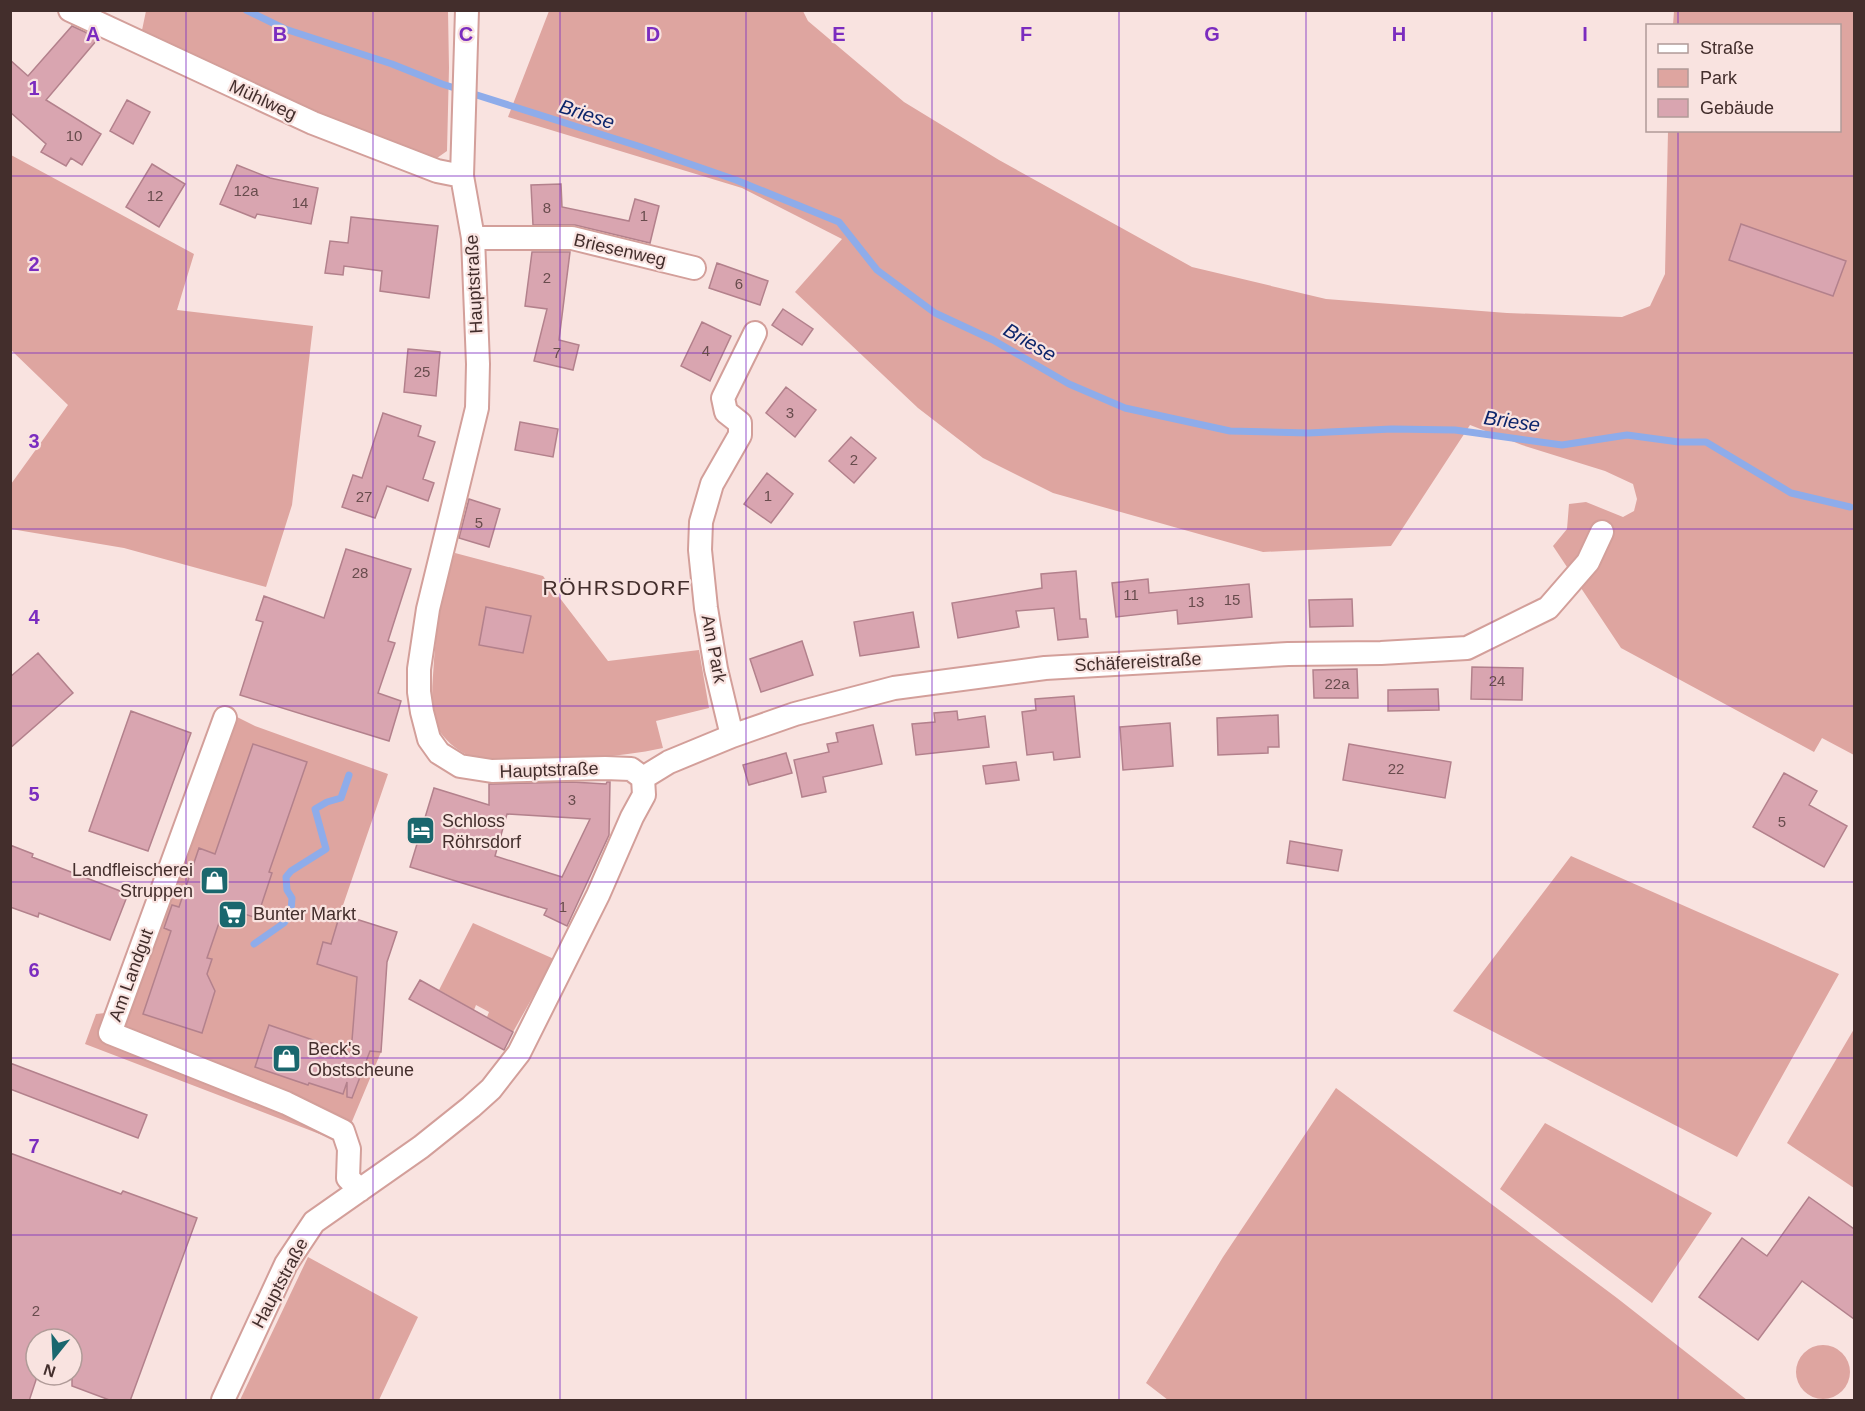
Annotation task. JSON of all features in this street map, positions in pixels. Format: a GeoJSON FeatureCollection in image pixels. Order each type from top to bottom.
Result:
{"type":"FeatureCollection","features":[{"type":"Feature","properties":{"kind":"street","name":"Mühlweg"},"geometry":{"type":"LineString","coordinates":[[70,10],[313,123],[437,171],[462,176]]}},
{"type":"Feature","properties":{"kind":"street","name":"Hauptstraße"},"geometry":{"type":"LineString","coordinates":[[223,1401],[286,1264],[314,1222],[421,1147],[471,1107],[491,1089],[519,1053],[598,895],[644,795],[643,778],[631,769],[492,771],[459,766],[439,753],[429,739],[418,692],[422,640],[442,547],[477,408],[478,364],[473,238],[462,176],[467,10]]}},
{"type":"Feature","properties":{"kind":"street","name":"Briesenweg"},"geometry":{"type":"LineString","coordinates":[[473,238],[572,238],[694,267]]}},
{"type":"Feature","properties":{"kind":"street","name":"Am Park"},"geometry":{"type":"LineString","coordinates":[[732,736],[716,669],[706,608],[700,550],[701,522],[712,484],[740,435],[740,423],[726,412],[723,398],[755,333]]}},
{"type":"Feature","properties":{"kind":"street","name":"Schäfereistraße"},"geometry":{"type":"LineString","coordinates":[[643,778],[669,762],[732,736],[795,714],[894,688],[1034,669],[1288,654],[1381,653],[1467,648],[1548,608],[1588,562],[1602,532]]}},
{"type":"Feature","properties":{"kind":"street","name":"Am Landgut"},"geometry":{"type":"LineString","coordinates":[[225,718],[110,1033],[286,1103],[343,1131],[349,1149],[348,1178],[360,1190]]}},
{"type":"Feature","properties":{"kind":"green space"},"geometry":{"type":"Polygon","coordinates":[[[146,11],[448,11],[447,151],[437,158],[416,154],[356,131],[141,35],[146,11]]]}},
{"type":"Feature","properties":{"kind":"green space"},"geometry":{"type":"Polygon","coordinates":[[[549,11],[803,11],[808,21],[904,102],[999,160],[1192,267],[1326,299],[1507,313],[1622,317],[1650,306],[1665,274],[1668,132],[1841,132],[1841,24],[1673,24],[1674,11],[1854,11],[1854,755],[1822,738],[1814,752],[1621,648],[1553,546],[1567,529],[1569,504],[1586,502],[1623,517],[1634,511],[1637,499],[1633,484],[1605,471],[1522,445],[1470,425],[1391,546],[1263,552],[1053,493],[983,458],[918,408],[795,292],[842,239],[742,188],[508,117],[549,11]]]}},
{"type":"Feature","properties":{"kind":"green space"},"geometry":{"type":"Polygon","coordinates":[[[11,155],[194,254],[177,310],[313,326],[292,505],[266,587],[124,548],[11,529],[11,484],[68,405],[11,350],[11,155]]]}},
{"type":"Feature","properties":{"kind":"green space"},"geometry":{"type":"Polygon","coordinates":[[[455,553],[543,576],[608,661],[699,650],[709,708],[656,721],[663,748],[592,758],[540,760],[484,759],[463,753],[440,732],[436,724],[432,697],[434,660],[443,592],[455,553]]]}},
{"type":"Feature","properties":{"kind":"green space"},"geometry":{"type":"Polygon","coordinates":[[[217,707],[255,726],[388,774],[340,914],[397,932],[387,962],[381,1052],[343,1143],[85,1044],[96,1014],[105,1013],[217,707]]]}},
{"type":"Feature","properties":{"kind":"green space"},"geometry":{"type":"Polygon","coordinates":[[[1571,856],[1839,974],[1737,1157],[1453,1011],[1571,856]]]}},
{"type":"Feature","properties":{"kind":"green space"},"geometry":{"type":"Polygon","coordinates":[[[473,923],[554,959],[513,1032],[487,1017],[489,1012],[476,1005],[474,1010],[439,990],[473,923]]]}},
{"type":"Feature","properties":{"kind":"green space"},"geometry":{"type":"Polygon","coordinates":[[[1854,1029],[1854,1188],[1787,1143],[1854,1029]]]}},
{"type":"Feature","properties":{"kind":"green space"},"geometry":{"type":"Polygon","coordinates":[[[1336,1088],[1617,1298],[1747,1400],[1168,1400],[1146,1383],[1223,1257],[1336,1088]]]}},
{"type":"Feature","properties":{"kind":"green space"},"geometry":{"type":"Polygon","coordinates":[[[1545,1123],[1712,1213],[1652,1303],[1500,1189],[1545,1123]]]}},
{"type":"Feature","properties":{"kind":"green space"},"geometry":{"type":"Polygon","coordinates":[[[308,1257],[418,1317],[379,1400],[240,1400],[308,1257]]]}},
{"type":"Feature","properties":{"kind":"green space"},"geometry":{"type":"Polygon","coordinates":[[[1818,1345],[1828,1345],[1838,1349],[1846,1357],[1850,1372],[1846,1387],[1838,1395],[1828,1399],[1818,1399],[1808,1395],[1800,1387],[1796,1377],[1796,1367],[1800,1357],[1808,1349],[1818,1345]]]}},
{"type":"Feature","properties":{"kind":"building"},"geometry":{"type":"Polygon","coordinates":[[[72,26],[85,32],[96,41],[46,100],[101,134],[82,165],[71,158],[66,166],[41,152],[46,144],[10,112],[10,60],[28,76],[72,26]]]}},
{"type":"Feature","properties":{"kind":"building"},"geometry":{"type":"Polygon","coordinates":[[[127,100],[150,112],[133,144],[110,131],[127,100]]]}},
{"type":"Feature","properties":{"kind":"building"},"geometry":{"type":"Polygon","coordinates":[[[152,164],[185,184],[159,227],[126,207],[152,164]]]}},
{"type":"Feature","properties":{"kind":"building"},"geometry":{"type":"Polygon","coordinates":[[[237,165],[270,178],[318,188],[311,224],[257,214],[255,218],[220,204],[237,165]]]}},
{"type":"Feature","properties":{"kind":"building"},"geometry":{"type":"Polygon","coordinates":[[[561,184],[562,207],[629,221],[635,199],[659,206],[650,243],[575,225],[533,225],[531,185],[561,184]]]}},
{"type":"Feature","properties":{"kind":"building"},"geometry":{"type":"Polygon","coordinates":[[[351,217],[438,226],[429,298],[380,291],[382,271],[344,266],[343,275],[325,273],[330,241],[348,243],[351,217]]]}},
{"type":"Feature","properties":{"kind":"building"},"geometry":{"type":"Polygon","coordinates":[[[1741,224],[1846,261],[1833,296],[1729,260],[1741,224]]]}},
{"type":"Feature","properties":{"kind":"building"},"geometry":{"type":"Polygon","coordinates":[[[532,252],[570,252],[559,340],[579,345],[573,370],[534,361],[547,309],[525,306],[532,252]]]}},
{"type":"Feature","properties":{"kind":"building"},"geometry":{"type":"Polygon","coordinates":[[[717,263],[768,281],[760,305],[709,288],[717,263]]]}},
{"type":"Feature","properties":{"kind":"building"},"geometry":{"type":"Polygon","coordinates":[[[783,309],[813,329],[802,345],[772,325],[783,309]]]}},
{"type":"Feature","properties":{"kind":"building"},"geometry":{"type":"Polygon","coordinates":[[[702,322],[731,336],[710,381],[681,366],[702,322]]]}},
{"type":"Feature","properties":{"kind":"building"},"geometry":{"type":"Polygon","coordinates":[[[408,349],[440,352],[436,396],[404,392],[408,349]]]}},
{"type":"Feature","properties":{"kind":"building"},"geometry":{"type":"Polygon","coordinates":[[[786,387],[816,410],[795,437],[766,413],[786,387]]]}},
{"type":"Feature","properties":{"kind":"building"},"geometry":{"type":"Polygon","coordinates":[[[383,413],[421,426],[418,436],[435,442],[423,479],[434,483],[428,501],[387,486],[375,518],[342,507],[353,475],[362,478],[383,413]]]}},
{"type":"Feature","properties":{"kind":"building"},"geometry":{"type":"Polygon","coordinates":[[[520,422],[558,429],[553,457],[515,450],[520,422]]]}},
{"type":"Feature","properties":{"kind":"building"},"geometry":{"type":"Polygon","coordinates":[[[851,437],[876,458],[854,483],[829,461],[851,437]]]}},
{"type":"Feature","properties":{"kind":"building"},"geometry":{"type":"Polygon","coordinates":[[[767,473],[793,494],[771,523],[744,504],[767,473]]]}},
{"type":"Feature","properties":{"kind":"building"},"geometry":{"type":"Polygon","coordinates":[[[469,499],[500,509],[489,547],[459,538],[469,499]]]}},
{"type":"Feature","properties":{"kind":"building"},"geometry":{"type":"Polygon","coordinates":[[[346,549],[411,569],[388,641],[395,643],[378,693],[401,701],[389,741],[240,695],[263,622],[256,620],[264,596],[324,618],[346,549]]]}},
{"type":"Feature","properties":{"kind":"building"},"geometry":{"type":"Polygon","coordinates":[[[1076,571],[1080,619],[1086,619],[1088,637],[1058,640],[1054,608],[1016,611],[1019,627],[958,638],[952,603],[1042,588],[1041,574],[1076,571]]]}},
{"type":"Feature","properties":{"kind":"building"},"geometry":{"type":"Polygon","coordinates":[[[1148,579],[1149,593],[1249,584],[1252,617],[1178,624],[1177,610],[1116,617],[1112,583],[1148,579]]]}},
{"type":"Feature","properties":{"kind":"building"},"geometry":{"type":"Polygon","coordinates":[[[1352,599],[1353,626],[1310,627],[1309,600],[1352,599]]]}},
{"type":"Feature","properties":{"kind":"building"},"geometry":{"type":"Polygon","coordinates":[[[486,607],[531,616],[523,653],[479,645],[486,607]]]}},
{"type":"Feature","properties":{"kind":"building"},"geometry":{"type":"Polygon","coordinates":[[[913,612],[919,647],[860,656],[854,622],[913,612]]]}},
{"type":"Feature","properties":{"kind":"building"},"geometry":{"type":"Polygon","coordinates":[[[802,641],[813,675],[761,692],[750,659],[802,641]]]}},
{"type":"Feature","properties":{"kind":"building"},"geometry":{"type":"Polygon","coordinates":[[[38,653],[73,693],[10,748],[10,677],[38,653]]]}},
{"type":"Feature","properties":{"kind":"building"},"geometry":{"type":"Polygon","coordinates":[[[1472,667],[1523,668],[1522,700],[1471,699],[1472,667]]]}},
{"type":"Feature","properties":{"kind":"building"},"geometry":{"type":"Polygon","coordinates":[[[1357,669],[1358,698],[1314,698],[1313,670],[1357,669]]]}},
{"type":"Feature","properties":{"kind":"building"},"geometry":{"type":"Polygon","coordinates":[[[1438,689],[1439,710],[1388,711],[1388,690],[1438,689]]]}},
{"type":"Feature","properties":{"kind":"building"},"geometry":{"type":"Polygon","coordinates":[[[1074,696],[1080,757],[1054,760],[1053,752],[1027,755],[1022,712],[1036,710],[1035,699],[1074,696]]]}},
{"type":"Feature","properties":{"kind":"building"},"geometry":{"type":"Polygon","coordinates":[[[131,711],[191,733],[148,851],[89,831],[131,711]]]}},
{"type":"Feature","properties":{"kind":"building"},"geometry":{"type":"Polygon","coordinates":[[[957,711],[958,720],[985,716],[989,747],[916,755],[912,724],[935,722],[934,713],[957,711]]]}},
{"type":"Feature","properties":{"kind":"building"},"geometry":{"type":"Polygon","coordinates":[[[1278,715],[1279,747],[1268,747],[1268,753],[1218,755],[1217,718],[1278,715]]]}},
{"type":"Feature","properties":{"kind":"building"},"geometry":{"type":"Polygon","coordinates":[[[1170,723],[1173,766],[1123,770],[1120,727],[1170,723]]]}},
{"type":"Feature","properties":{"kind":"building"},"geometry":{"type":"Polygon","coordinates":[[[873,725],[882,764],[823,777],[826,792],[802,797],[794,760],[829,752],[827,744],[838,742],[836,733],[873,725]]]}},
{"type":"Feature","properties":{"kind":"building"},"geometry":{"type":"Polygon","coordinates":[[[253,744],[307,762],[269,872],[272,873],[257,918],[229,909],[227,916],[222,914],[207,958],[212,959],[207,974],[215,991],[202,1033],[143,1014],[171,931],[164,928],[172,905],[179,907],[199,848],[215,854],[253,744]]]}},
{"type":"Feature","properties":{"kind":"building"},"geometry":{"type":"Polygon","coordinates":[[[1349,744],[1451,762],[1445,798],[1343,780],[1349,744]]]}},
{"type":"Feature","properties":{"kind":"building"},"geometry":{"type":"Polygon","coordinates":[[[786,753],[792,773],[749,785],[743,765],[786,753]]]}},
{"type":"Feature","properties":{"kind":"building"},"geometry":{"type":"Polygon","coordinates":[[[1016,762],[1019,780],[986,784],[983,766],[1016,762]]]}},
{"type":"Feature","properties":{"kind":"building"},"geometry":{"type":"Polygon","coordinates":[[[1784,773],[1817,791],[1809,805],[1847,826],[1824,867],[1753,827],[1784,773]]]}},
{"type":"Feature","properties":{"kind":"building"},"geometry":{"type":"Polygon","coordinates":[[[572,782],[606,784],[610,782],[609,835],[567,926],[544,915],[547,909],[410,867],[434,788],[489,805],[489,784],[572,782]],[[507,814],[495,856],[562,877],[590,819],[507,814]]]}},
{"type":"Feature","properties":{"kind":"building"},"geometry":{"type":"Polygon","coordinates":[[[1290,841],[1342,850],[1338,871],[1287,863],[1290,841]]]}},
{"type":"Feature","properties":{"kind":"building"},"geometry":{"type":"Polygon","coordinates":[[[10,845],[33,854],[32,857],[128,894],[110,940],[39,913],[38,917],[10,907],[10,845]]]}},
{"type":"Feature","properties":{"kind":"building"},"geometry":{"type":"Polygon","coordinates":[[[340,914],[397,932],[387,962],[381,1052],[370,1051],[352,1098],[347,1097],[347,1082],[343,1094],[255,1067],[269,1025],[351,1053],[357,977],[317,964],[323,942],[331,944],[340,914]]]}},
{"type":"Feature","properties":{"kind":"building"},"geometry":{"type":"Polygon","coordinates":[[[420,980],[513,1032],[504,1050],[409,999],[420,980]]]}},
{"type":"Feature","properties":{"kind":"building"},"geometry":{"type":"Polygon","coordinates":[[[10,1063],[147,1115],[138,1138],[10,1089],[10,1063]]]}},
{"type":"Feature","properties":{"kind":"building"},"geometry":{"type":"Polygon","coordinates":[[[10,1153],[121,1194],[123,1191],[197,1218],[130,1401],[112,1401],[75,1387],[84,1387],[84,1327],[24,1327],[24,1387],[34,1387],[29,1401],[10,1401],[10,1153]]]}},
{"type":"Feature","properties":{"kind":"building"},"geometry":{"type":"Polygon","coordinates":[[[1809,1197],[1854,1229],[1854,1319],[1802,1281],[1758,1340],[1699,1297],[1742,1238],[1767,1256],[1809,1197]]]}},
{"type":"Feature","properties":{"kind":"waterway","name":"Briese"},"geometry":{"type":"LineString","coordinates":[[246,10],[285,29],[392,64],[442,84],[638,146],[736,180],[839,222],[877,270],[935,313],[993,340],[1069,384],[1125,408],[1230,431],[1308,433],[1392,429],[1455,430],[1562,445],[1627,435],[1679,442],[1706,442],[1791,493],[1850,507]]}},
{"type":"Feature","properties":{"kind":"waterway"},"geometry":{"type":"LineString","coordinates":[[254,944],[284,923],[291,911],[292,898],[287,890],[286,877],[291,871],[326,849],[315,809],[341,798],[349,775]]}},
{"type":"Feature","properties":{"kind":"place","name":"Schloss Röhrsdorf"},"geometry":{"type":"Point","coordinates":[421,831]}},
{"type":"Feature","properties":{"kind":"place","name":"Landfleischerei Struppen"},"geometry":{"type":"Point","coordinates":[214,880]}},
{"type":"Feature","properties":{"kind":"place","name":"Bunter Markt"},"geometry":{"type":"Point","coordinates":[232,914]}},
{"type":"Feature","properties":{"kind":"place","name":"Beck's Obstscheune"},"geometry":{"type":"Point","coordinates":[287,1059]}},
{"type":"Feature","properties":{"kind":"district","name":"RÖHRSDORF"},"geometry":{"type":"Point","coordinates":[617,588]}}]}
